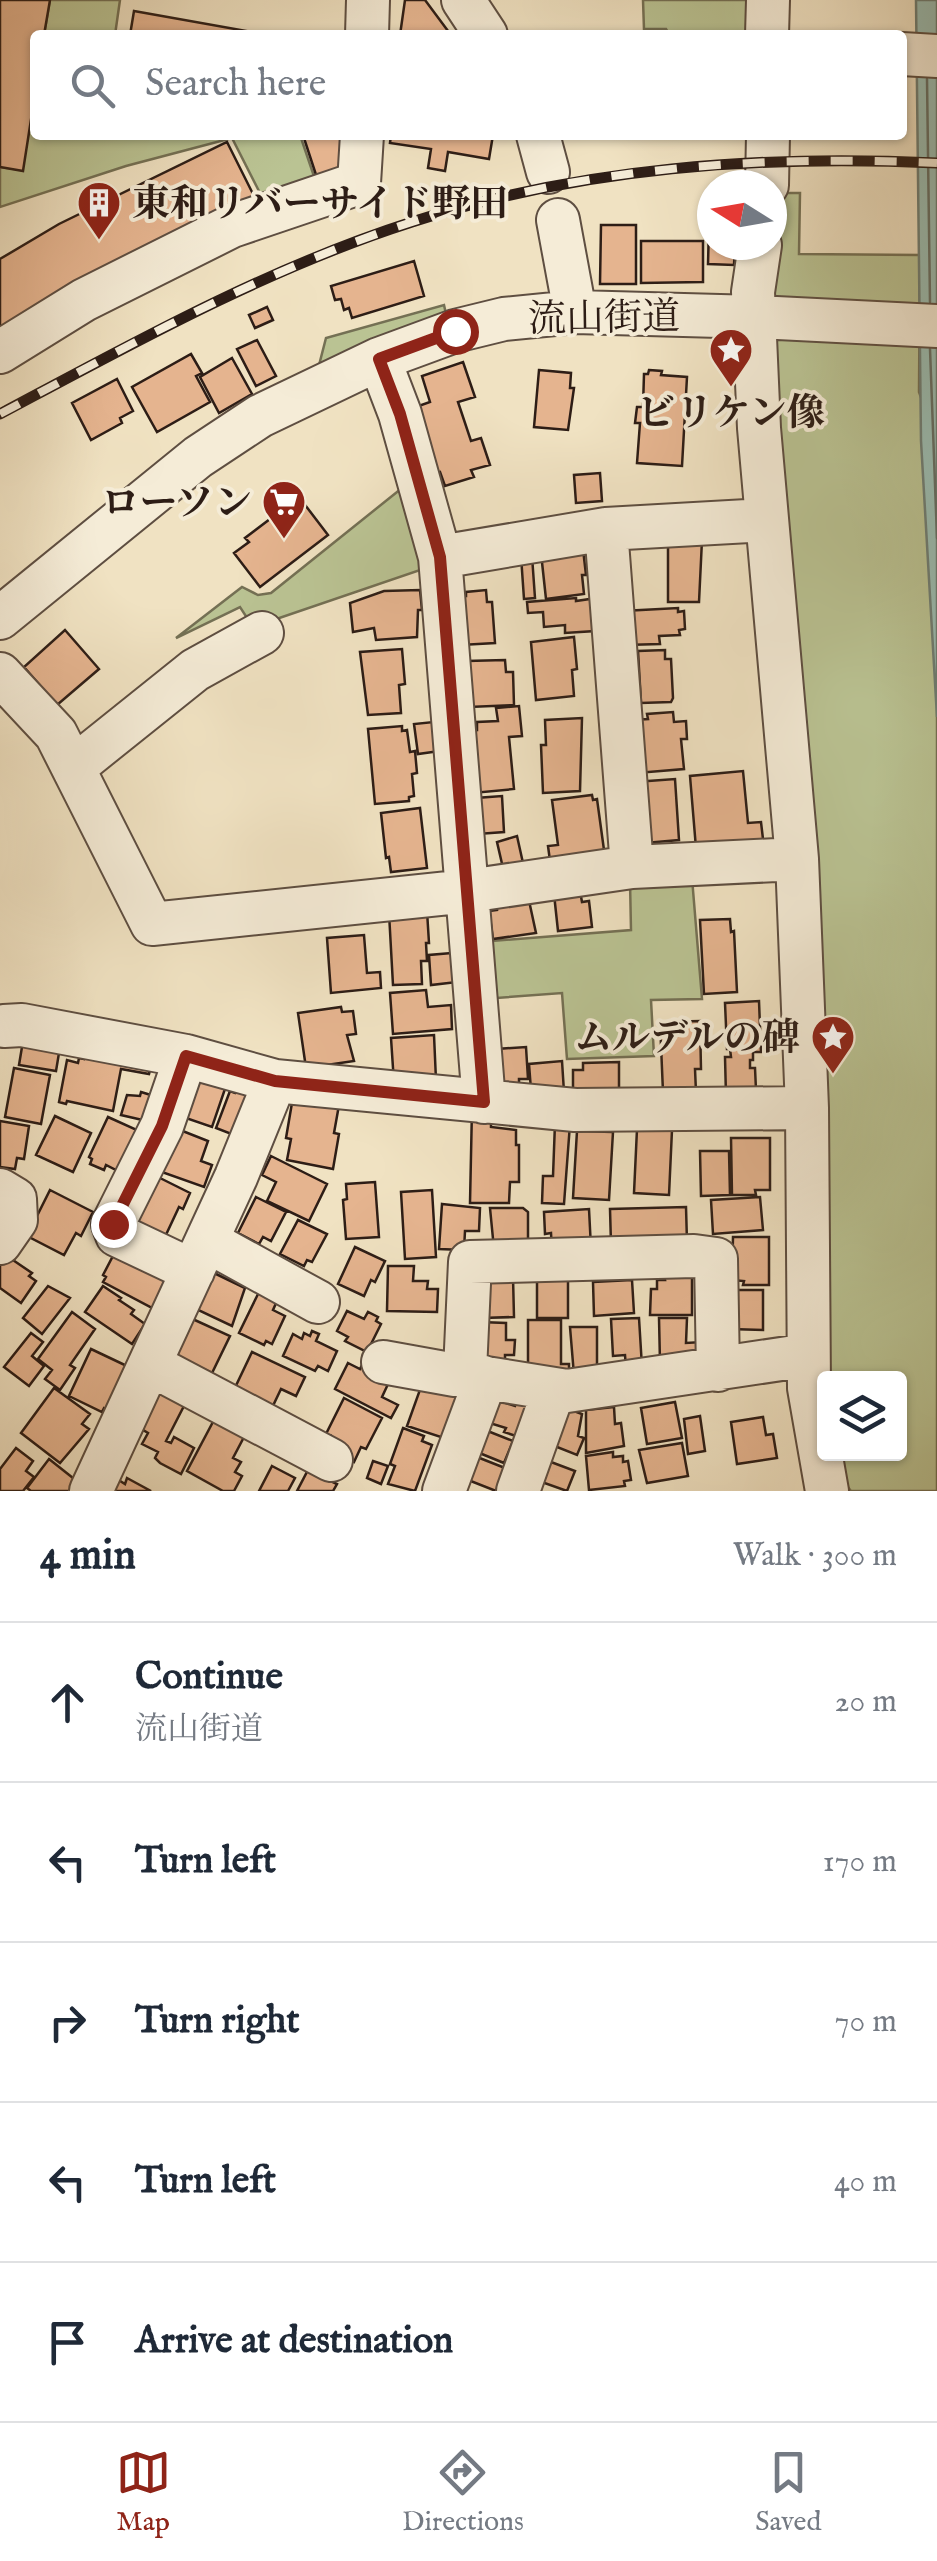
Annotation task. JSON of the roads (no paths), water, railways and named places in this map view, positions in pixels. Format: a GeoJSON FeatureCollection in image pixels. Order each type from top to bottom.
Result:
{"type":"FeatureCollection","features":[{"type":"Feature","properties":{"kind":"street"},"geometry":{"type":"LineString","coordinates":[[366,30],[368,0]]}},
{"type":"Feature","properties":{"kind":"street"},"geometry":{"type":"LineString","coordinates":[[463,0],[483,30]]}},
{"type":"Feature","properties":{"kind":"street"},"geometry":{"type":"LineString","coordinates":[[768,0],[768,30]]}},
{"type":"Feature","properties":{"kind":"street"},"geometry":{"type":"LineString","coordinates":[[907,54],[937,56]]}},
{"type":"Feature","properties":{"kind":"street"},"geometry":{"type":"LineString","coordinates":[[0,352],[84,300],[232,226],[360,184],[362,140]]}},
{"type":"Feature","properties":{"kind":"street"},"geometry":{"type":"LineString","coordinates":[[767,170],[768,140]]}},
{"type":"Feature","properties":{"kind":"street"},"geometry":{"type":"LineString","coordinates":[[558,220],[576,312]]}},
{"type":"Feature","properties":{"kind":"street"},"geometry":{"type":"LineString","coordinates":[[758,260],[753,292],[763,317],[766,520],[797,859],[807,1108],[809,1388],[827,1491]]}},
{"type":"Feature","properties":{"kind":"street","name":"流山街道"},"geometry":{"type":"LineString","coordinates":[[0,618],[198,457],[260,416],[379,359],[455,331],[504,318],[576,312],[937,326]]}},
{"type":"Feature","properties":{"kind":"street"},"geometry":{"type":"LineString","coordinates":[[379,359],[400,414],[440,557],[484,1102]]}},
{"type":"Feature","properties":{"kind":"street"},"geometry":{"type":"LineString","coordinates":[[440,557],[606,529],[766,520]]}},
{"type":"Feature","properties":{"kind":"street"},"geometry":{"type":"LineString","coordinates":[[606,529],[632,868]]}},
{"type":"Feature","properties":{"kind":"street"},"geometry":{"type":"LineString","coordinates":[[74,766],[195,670],[262,632]]}},
{"type":"Feature","properties":{"kind":"street"},"geometry":{"type":"LineString","coordinates":[[0,674],[56,734],[152,924],[468,891],[632,868],[797,859]]}},
{"type":"Feature","properties":{"kind":"street"},"geometry":{"type":"LineString","coordinates":[[1,1033],[22,1025],[186,1056],[275,1081],[484,1102],[575,1110],[807,1108]]}},
{"type":"Feature","properties":{"kind":"street"},"geometry":{"type":"LineString","coordinates":[[186,1056],[162,1126],[113,1224],[118,1236],[200,1256],[318,1302]]}},
{"type":"Feature","properties":{"kind":"street"},"geometry":{"type":"LineString","coordinates":[[91,1491],[200,1256],[275,1081]]}},
{"type":"Feature","properties":{"kind":"street"},"geometry":{"type":"LineString","coordinates":[[0,1190],[15,1199],[16,1220],[0,1242]]}},
{"type":"Feature","properties":{"kind":"street"},"geometry":{"type":"LineString","coordinates":[[444,1491],[476,1374],[470,1262],[694,1256],[716,1259],[718,1370]]}},
{"type":"Feature","properties":{"kind":"street"},"geometry":{"type":"LineString","coordinates":[[383,1362],[455,1375],[476,1374],[554,1390],[808,1355]]}},
{"type":"Feature","properties":{"kind":"street"},"geometry":{"type":"LineString","coordinates":[[151,1365],[331,1460]]}},
{"type":"Feature","properties":{"kind":"street"},"geometry":{"type":"LineString","coordinates":[[518,1491],[554,1390]]}},
{"type":"Feature","properties":{"kind":"water"},"geometry":{"type":"Polygon","coordinates":[[[916,0],[937,0],[937,717],[921,441],[916,0]]]}},
{"type":"Feature","properties":{"kind":"railway"},"geometry":{"type":"LineString","coordinates":[[0,414],[253,284],[358,241],[476,203],[541,188],[672,169],[804,161],[937,163]]}},
{"type":"Feature","properties":{"kind":"place","name":"東和リバーサイド野田"},"geometry":{"type":"Point","coordinates":[99,241]}},
{"type":"Feature","properties":{"kind":"place","name":"ビリケン像"},"geometry":{"type":"Point","coordinates":[731,388]}},
{"type":"Feature","properties":{"kind":"place","name":"ローソン"},"geometry":{"type":"Point","coordinates":[284,540]}},
{"type":"Feature","properties":{"kind":"place","name":"ムルデルの碑"},"geometry":{"type":"Point","coordinates":[833,1075]}}]}
